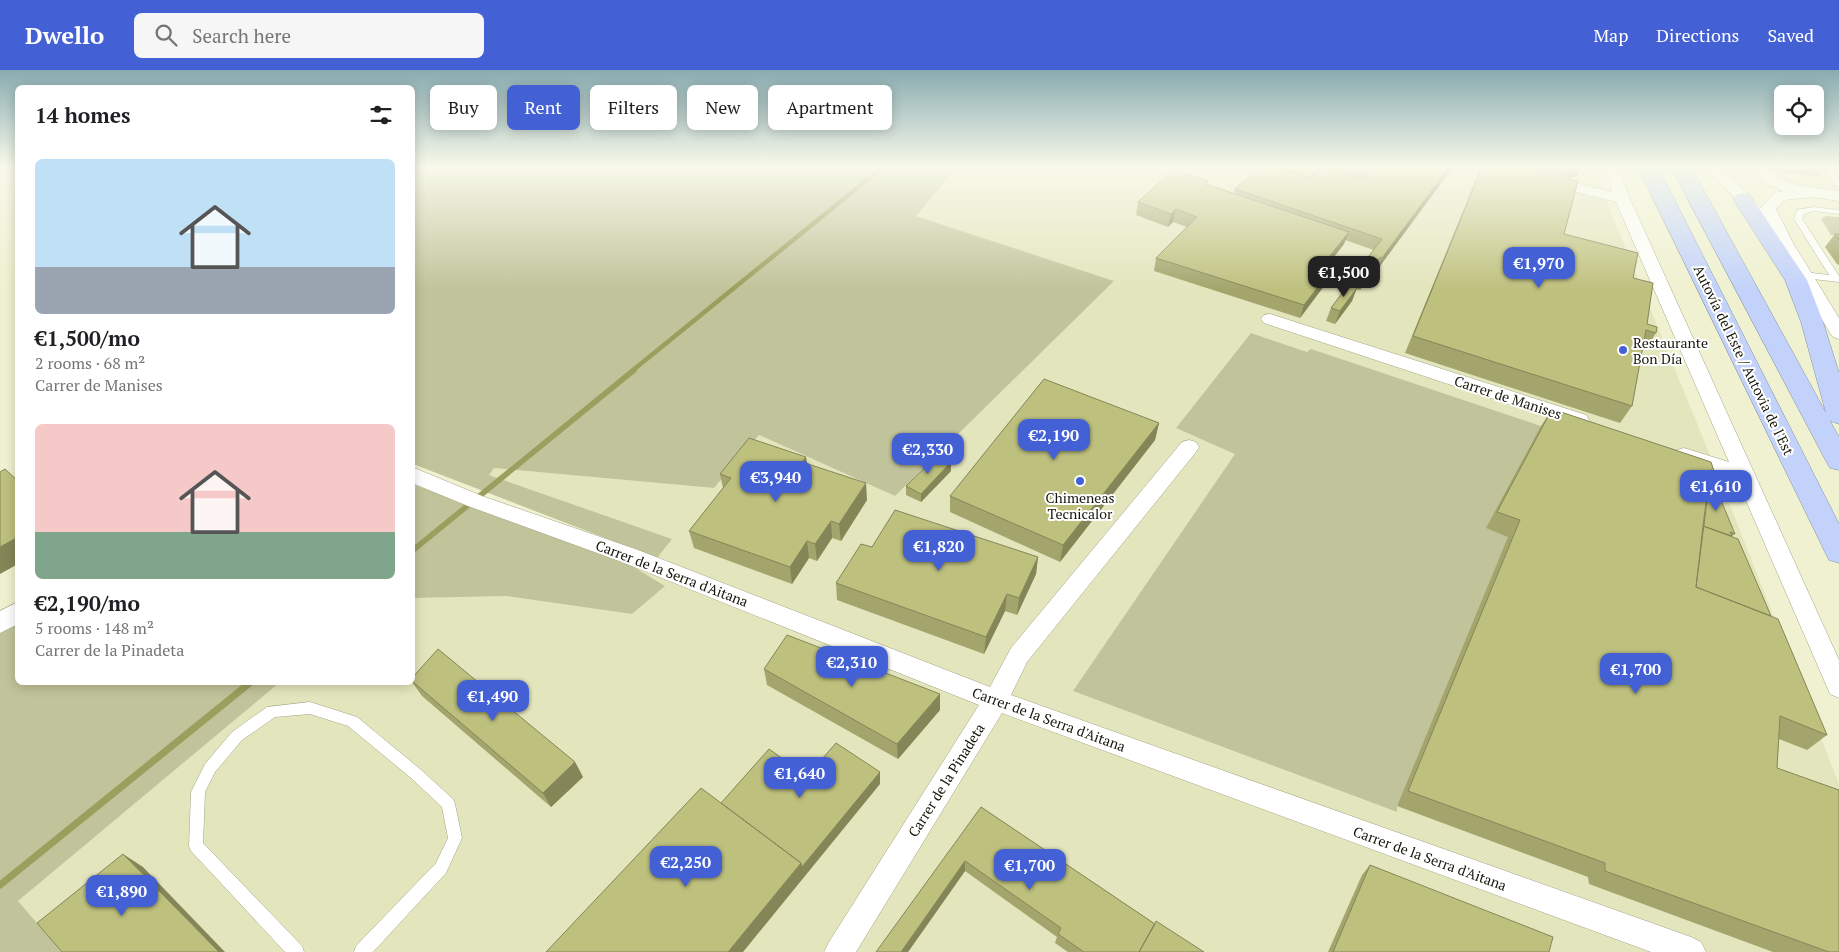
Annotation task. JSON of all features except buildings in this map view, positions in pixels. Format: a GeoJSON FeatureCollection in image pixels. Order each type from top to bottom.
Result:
{"type":"FeatureCollection","features":[{"type":"Feature","properties":{"kind":"highway","name":"Autovía del Este / Autovia de l'Est"},"geometry":{"type":"LineString","coordinates":[[1668,208],[1839,552]]}},
{"type":"Feature","properties":{"kind":"highway"},"geometry":{"type":"LineString","coordinates":[[1703,208],[1839,461]]}},
{"type":"Feature","properties":{"kind":"highway"},"geometry":{"type":"LineString","coordinates":[[1749,208],[1796,280],[1812,322],[1839,415]]}},
{"type":"Feature","properties":{"kind":"street"},"geometry":{"type":"LineString","coordinates":[[1626,208],[1839,687]]}},
{"type":"Feature","properties":{"kind":"street"},"geometry":{"type":"LineString","coordinates":[[1752,208],[1786,243]]}},
{"type":"Feature","properties":{"kind":"street"},"geometry":{"type":"LineString","coordinates":[[1768,208],[1804,276],[1839,334]]}},
{"type":"Feature","properties":{"kind":"street","name":"Carrer de Manises"},"geometry":{"type":"LineString","coordinates":[[1270,320],[1596,426]]}},
{"type":"Feature","properties":{"kind":"street","name":"Carrer de la Pinadeta"},"geometry":{"type":"LineString","coordinates":[[838,952],[996,700],[1019,655],[1189,447]]}},
{"type":"Feature","properties":{"kind":"street"},"geometry":{"type":"LineString","coordinates":[[1671,450],[1745,475]]}},
{"type":"Feature","properties":{"kind":"street","name":"Carrer de la Serra d'Aitana"},"geometry":{"type":"LineString","coordinates":[[415,475],[475,501],[640,560],[996,700],[1691,952]]}},
{"type":"Feature","properties":{"kind":"street"},"geometry":{"type":"LineString","coordinates":[[0,623],[15,613]]}},
{"type":"Feature","properties":{"kind":"lane"},"geometry":{"type":"LineString","coordinates":[[1838,279],[1798,219],[1800,212],[1813,209],[1839,212]]}},
{"type":"Feature","properties":{"kind":"lane"},"geometry":{"type":"LineString","coordinates":[[1804,276],[1838,279]]}},
{"type":"Feature","properties":{"kind":"lane"},"geometry":{"type":"LineString","coordinates":[[296,952],[196,846],[196,818],[198,792],[210,768],[237,736],[272,711],[310,708],[352,721],[415,772],[448,804],[455,838],[441,868],[362,952]]}},
{"type":"Feature","properties":{"kind":"shaded area"},"geometry":{"type":"Polygon","coordinates":[[[415,208],[923,208],[916,216],[1114,281],[895,496],[759,435],[714,488],[494,468],[489,475],[672,539],[657,558],[415,465],[415,208]]]}},
{"type":"Feature","properties":{"kind":"shaded area"},"geometry":{"type":"Polygon","coordinates":[[[923,208],[1609,208],[1723,487],[1839,784],[1839,952],[62,952],[18,901],[277,685],[415,685],[415,598],[507,596],[632,614],[664,586],[627,563],[672,539],[489,475],[493,468],[714,488],[759,435],[895,496],[1114,281],[916,216],[923,208]],[[1251,333],[1176,428],[1236,453],[1073,691],[1396,812],[1307,352],[1251,333]]]}},
{"type":"Feature","properties":{"kind":"shaded area"},"geometry":{"type":"Polygon","coordinates":[[[1826,216],[1839,217],[1839,236],[1831,235],[1821,219],[1826,216]]]}},
{"type":"Feature","properties":{"kind":"shaded area"},"geometry":{"type":"Polygon","coordinates":[[[1251,333],[1307,352],[1311,349],[1541,426],[1509,537],[1397,806],[1397,812],[1073,691],[1235,454],[1176,428],[1251,333]]]}},
{"type":"Feature","properties":{"kind":"shaded area"},"geometry":{"type":"Polygon","coordinates":[[[415,485],[627,563],[665,586],[632,614],[507,596],[415,598],[415,485]]]}},
{"type":"Feature","properties":{"kind":"shaded area"},"geometry":{"type":"Polygon","coordinates":[[[15,620],[15,685],[277,685],[18,901],[62,952],[0,952],[0,631],[15,620]]]}},
{"type":"Feature","properties":{"kind":"waterway"},"geometry":{"type":"LineString","coordinates":[[632,371],[832,208]]}},
{"type":"Feature","properties":{"kind":"waterway"},"geometry":{"type":"LineString","coordinates":[[415,549],[634,370]]}},
{"type":"Feature","properties":{"kind":"waterway"},"geometry":{"type":"LineString","coordinates":[[0,885],[247,685]]}},
{"type":"Feature","properties":{"kind":"place","name":"Restaurante Bon Día"},"geometry":{"type":"Point","coordinates":[1623,350]}},
{"type":"Feature","properties":{"kind":"place","name":"Chimeneas Tecnicalor"},"geometry":{"type":"Point","coordinates":[1080,481]}}]}
